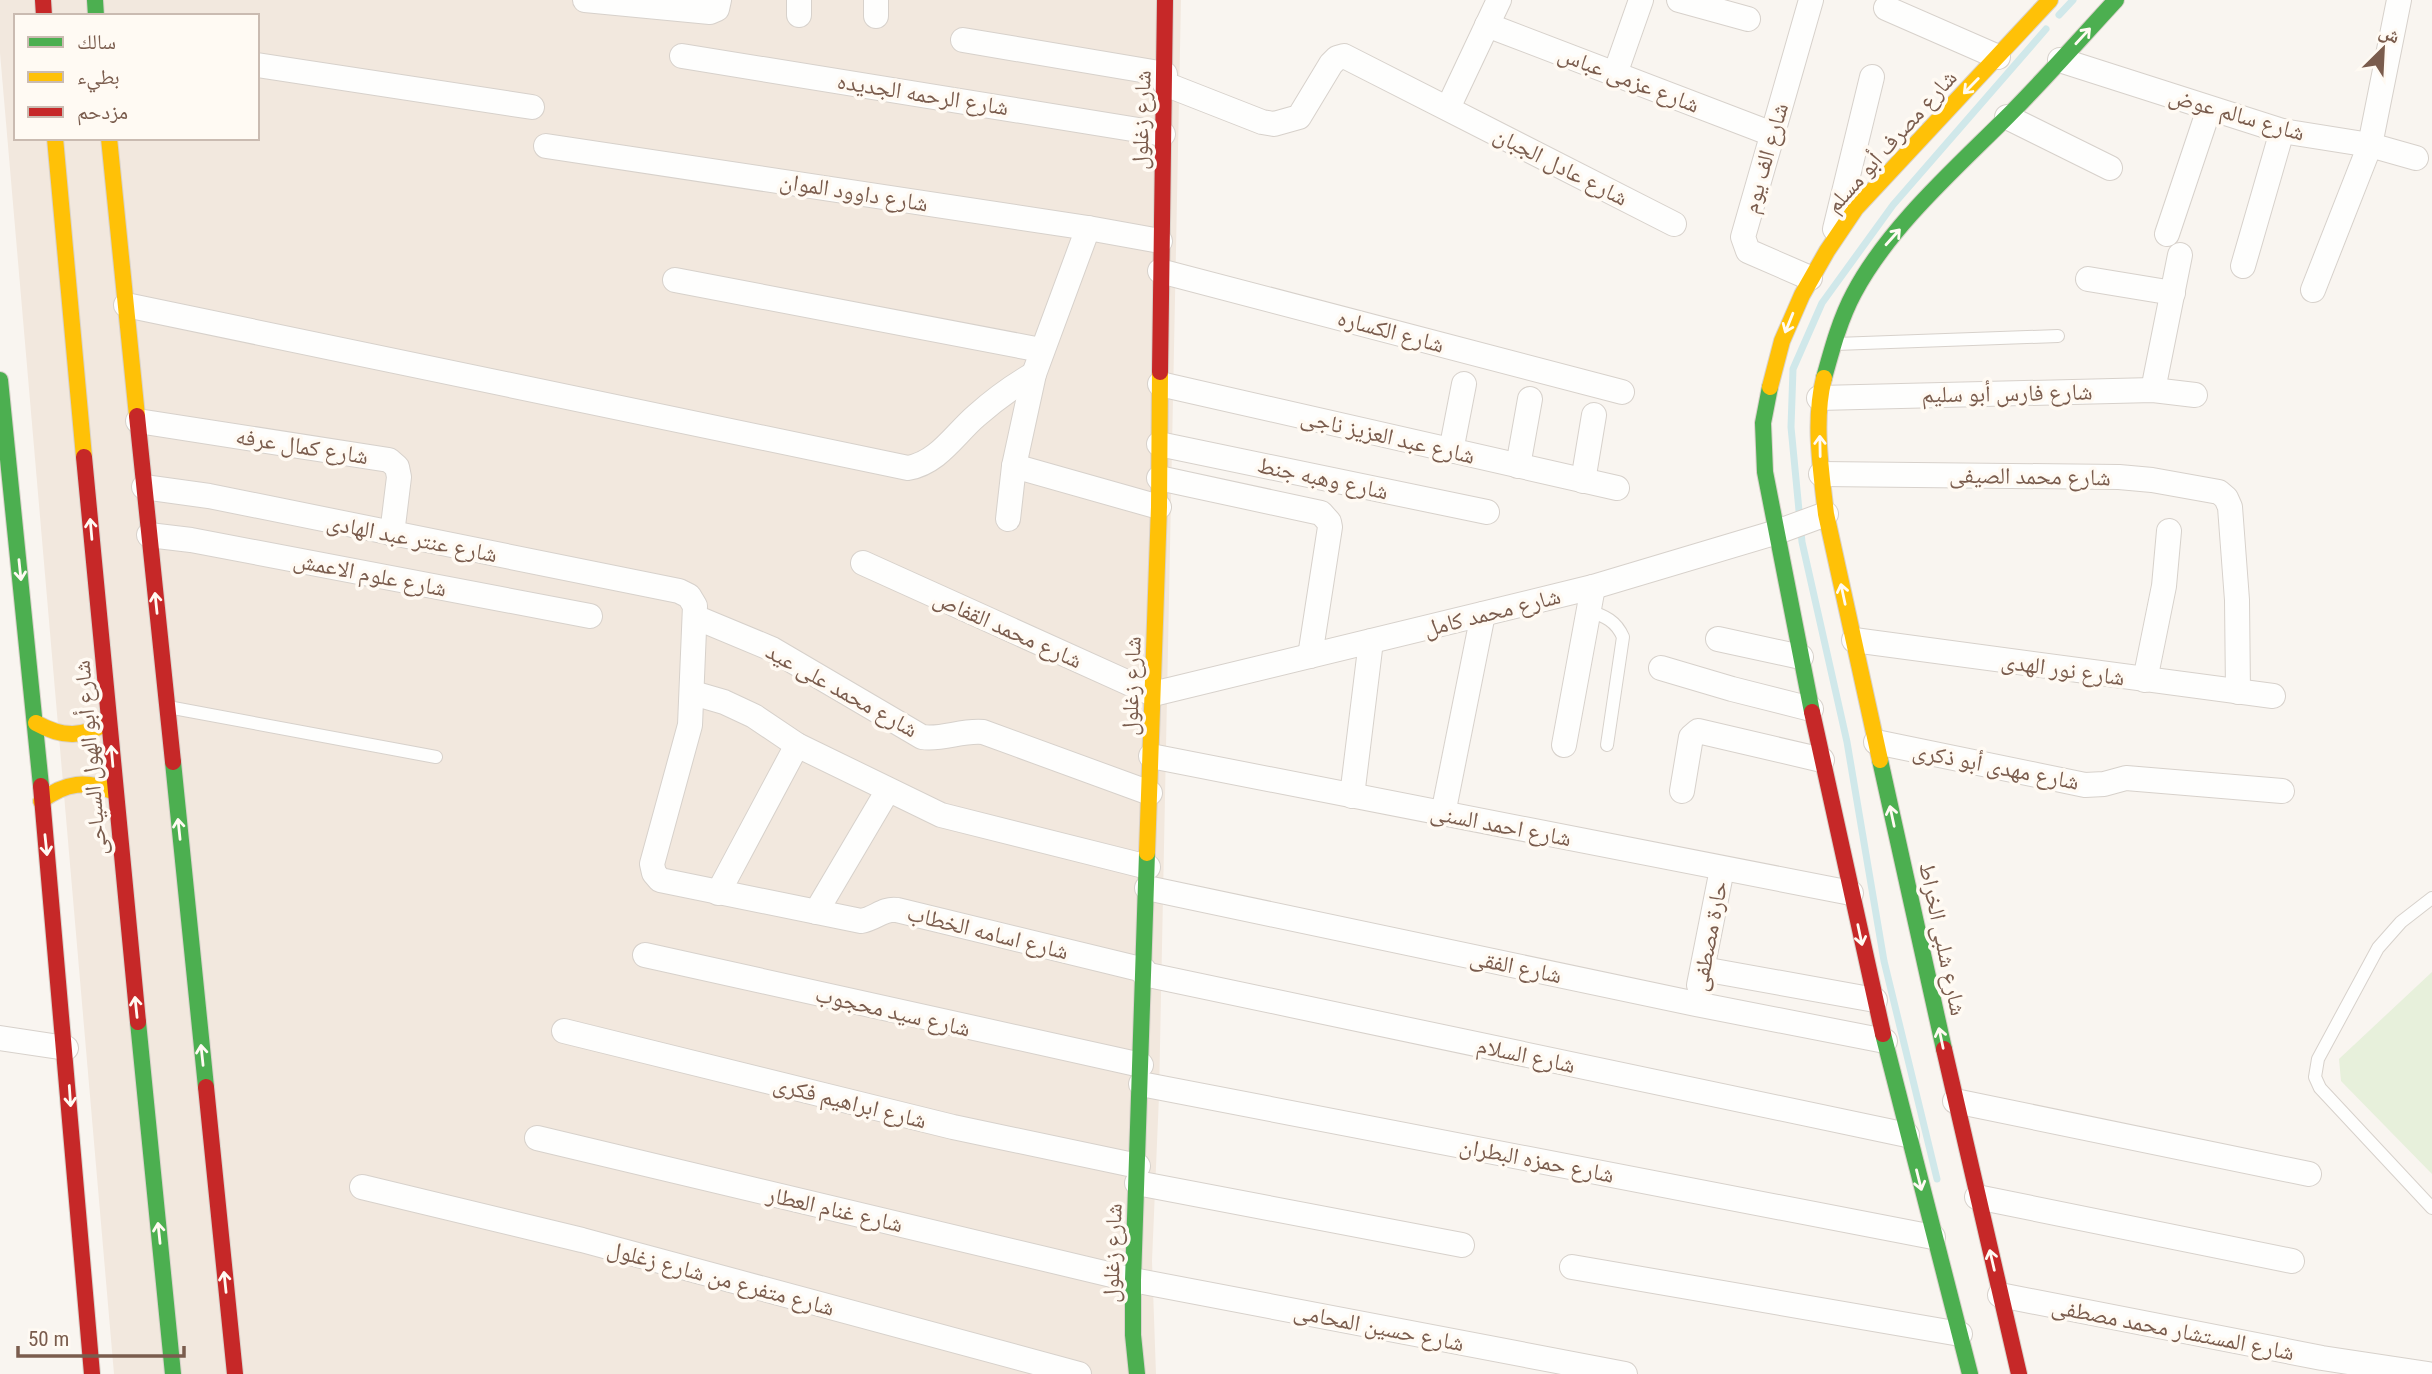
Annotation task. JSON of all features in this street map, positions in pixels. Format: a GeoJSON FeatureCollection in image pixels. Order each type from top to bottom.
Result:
{"type":"FeatureCollection","features":[{"type":"Feature","properties":{"kind":"street"},"geometry":{"type":"LineString","coordinates":[[585,0],[710,12],[717,9],[719,0]]}},
{"type":"Feature","properties":{"kind":"street","name":"شارع زغلول"},"geometry":{"type":"LineString","coordinates":[[1137,1374],[1133,1335],[1133,1280],[1160,478],[1160,241],[1165,0]]}},
{"type":"Feature","properties":{"kind":"street"},"geometry":{"type":"LineString","coordinates":[[1448,108],[1499,0]]}},
{"type":"Feature","properties":{"kind":"street"},"geometry":{"type":"LineString","coordinates":[[1615,74],[1641,0]]}},
{"type":"Feature","properties":{"kind":"street"},"geometry":{"type":"LineString","coordinates":[[1679,0],[1748,19]]}},
{"type":"Feature","properties":{"kind":"street","name":"شارع الف يوم"},"geometry":{"type":"LineString","coordinates":[[1810,278],[1748,251],[1744,245],[1744,230],[1811,0]]}},
{"type":"Feature","properties":{"kind":"street","name":"شارع مصرف أبو مسلم"},"geometry":{"type":"LineString","coordinates":[[1820,516],[1819,398],[1833,344],[1854,293],[1998,57],[2050,0]]}},
{"type":"Feature","properties":{"kind":"street","name":"شارع مصرف أبو مسلم"},"geometry":{"type":"LineString","coordinates":[[1784,530],[1765,471],[1763,423],[1772,373],[1788,324],[1810,278],[1856,208],[1948,138],[2007,117],[2116,0]]}},
{"type":"Feature","properties":{"kind":"street"},"geometry":{"type":"LineString","coordinates":[[2313,290],[2370,145],[2399,0]]}},
{"type":"Feature","properties":{"kind":"street"},"geometry":{"type":"LineString","coordinates":[[1886,8],[1998,57]]}},
{"type":"Feature","properties":{"kind":"street","name":"شارع عزمى عباس"},"geometry":{"type":"LineString","coordinates":[[1487,25],[1772,134]]}},
{"type":"Feature","properties":{"kind":"street"},"geometry":{"type":"LineString","coordinates":[[963,40],[1165,79]]}},
{"type":"Feature","properties":{"kind":"street","name":"شارع الرحمه الجديده"},"geometry":{"type":"LineString","coordinates":[[682,56],[1163,134]]}},
{"type":"Feature","properties":{"kind":"street","name":"شارع عادل الجبان"},"geometry":{"type":"LineString","coordinates":[[1165,79],[1257,120],[1274,124],[1296,119],[1302,114],[1331,64],[1344,56],[1674,224]]}},
{"type":"Feature","properties":{"kind":"street","name":"شارع سالم عوض"},"geometry":{"type":"LineString","coordinates":[[2060,60],[2282,131],[2370,145],[2416,158]]}},
{"type":"Feature","properties":{"kind":"street"},"geometry":{"type":"LineString","coordinates":[[259,65],[532,107]]}},
{"type":"Feature","properties":{"kind":"street"},"geometry":{"type":"LineString","coordinates":[[1832,243],[1872,77]]}},
{"type":"Feature","properties":{"kind":"street"},"geometry":{"type":"LineString","coordinates":[[2167,234],[2209,109]]}},
{"type":"Feature","properties":{"kind":"street"},"geometry":{"type":"LineString","coordinates":[[2007,117],[2110,169]]}},
{"type":"Feature","properties":{"kind":"street"},"geometry":{"type":"LineString","coordinates":[[2243,266],[2282,131]]}},
{"type":"Feature","properties":{"kind":"street","name":"شارع أبو الهول السياحى"},"geometry":{"type":"LineString","coordinates":[[55,140],[115,792],[173,1374]]}},
{"type":"Feature","properties":{"kind":"street"},"geometry":{"type":"LineString","coordinates":[[109,140],[235,1374]]}},
{"type":"Feature","properties":{"kind":"street","name":"شارع داوود الموان"},"geometry":{"type":"LineString","coordinates":[[546,146],[1160,241]]}},
{"type":"Feature","properties":{"kind":"street"},"geometry":{"type":"LineString","coordinates":[[1007,519],[1014,466],[1034,374],[1088,228]]}},
{"type":"Feature","properties":{"kind":"street"},"geometry":{"type":"LineString","coordinates":[[2154,390],[2180,255]]}},
{"type":"Feature","properties":{"kind":"street","name":"شارع الكساره"},"geometry":{"type":"LineString","coordinates":[[1160,271],[1622,392]]}},
{"type":"Feature","properties":{"kind":"street"},"geometry":{"type":"LineString","coordinates":[[2088,279],[2173,293]]}},
{"type":"Feature","properties":{"kind":"street"},"geometry":{"type":"LineString","coordinates":[[675,281],[1041,350]]}},
{"type":"Feature","properties":{"kind":"street"},"geometry":{"type":"LineString","coordinates":[[126,304],[908,468],[931,460],[976,416],[1034,374]]}},
{"type":"Feature","properties":{"kind":"street"},"geometry":{"type":"LineString","coordinates":[[0,380],[36,723],[92,1374]]}},
{"type":"Feature","properties":{"kind":"street","name":"شارع عبد العزيز ناجى"},"geometry":{"type":"LineString","coordinates":[[1160,384],[1617,488]]}},
{"type":"Feature","properties":{"kind":"street"},"geometry":{"type":"LineString","coordinates":[[1451,451],[1464,384]]}},
{"type":"Feature","properties":{"kind":"street","name":"شارع فارس أبو سليم"},"geometry":{"type":"LineString","coordinates":[[1819,398],[2154,390],[2195,395]]}},
{"type":"Feature","properties":{"kind":"street"},"geometry":{"type":"LineString","coordinates":[[1518,466],[1530,399]]}},
{"type":"Feature","properties":{"kind":"street"},"geometry":{"type":"LineString","coordinates":[[1583,481],[1594,415]]}},
{"type":"Feature","properties":{"kind":"street","name":"شارع كمال عرفه"},"geometry":{"type":"LineString","coordinates":[[138,421],[389,460],[397,467],[399,477],[392,534]]}},
{"type":"Feature","properties":{"kind":"street","name":"شارع وهبه جنط"},"geometry":{"type":"LineString","coordinates":[[1159,444],[1487,512]]}},
{"type":"Feature","properties":{"kind":"street"},"geometry":{"type":"LineString","coordinates":[[1014,466],[1159,507]]}},
{"type":"Feature","properties":{"kind":"street","name":"شارع محمد الصيفى"},"geometry":{"type":"LineString","coordinates":[[1821,474],[2130,478],[2219,492],[2230,507],[2237,600],[2238,692]]}},
{"type":"Feature","properties":{"kind":"street"},"geometry":{"type":"LineString","coordinates":[[1160,478],[1321,513],[1326,517],[1330,527],[1310,656]]}},
{"type":"Feature","properties":{"kind":"street","name":"شارع عنتر عبد الهادى"},"geometry":{"type":"LineString","coordinates":[[144,487],[209,496],[679,591],[689,596],[695,606],[695,617]]}},
{"type":"Feature","properties":{"kind":"street","name":"شارع محمد كامل"},"geometry":{"type":"LineString","coordinates":[[1153,694],[1483,614],[1591,599],[1820,516]]}},
{"type":"Feature","properties":{"kind":"street","name":"شارع شلبى الخراط"},"geometry":{"type":"LineString","coordinates":[[1820,516],[1854,640],[1955,1101],[2019,1374]]}},
{"type":"Feature","properties":{"kind":"street"},"geometry":{"type":"LineString","coordinates":[[1784,530],[1801,657],[1851,893],[1907,1135],[1970,1374]]}},
{"type":"Feature","properties":{"kind":"street"},"geometry":{"type":"LineString","coordinates":[[2146,680],[2164,586],[2169,531]]}},
{"type":"Feature","properties":{"kind":"street","name":"شارع علوم الاعمش"},"geometry":{"type":"LineString","coordinates":[[149,535],[202,542],[590,616]]}},
{"type":"Feature","properties":{"kind":"street","name":"شارع محمد القفاص"},"geometry":{"type":"LineString","coordinates":[[863,563],[1153,694]]}},
{"type":"Feature","properties":{"kind":"street"},"geometry":{"type":"LineString","coordinates":[[1564,745],[1591,599]]}},
{"type":"Feature","properties":{"kind":"street"},"geometry":{"type":"LineString","coordinates":[[1443,814],[1483,614]]}},
{"type":"Feature","properties":{"kind":"street"},"geometry":{"type":"LineString","coordinates":[[693,693],[695,617]]}},
{"type":"Feature","properties":{"kind":"street","name":"شارع محمد على عيد"},"geometry":{"type":"LineString","coordinates":[[695,617],[772,649],[922,737],[934,739],[958,733],[983,732],[1150,793]]}},
{"type":"Feature","properties":{"kind":"street"},"geometry":{"type":"LineString","coordinates":[[1718,639],[1801,657]]}},
{"type":"Feature","properties":{"kind":"street","name":"شارع نور الهدى"},"geometry":{"type":"LineString","coordinates":[[1854,640],[2273,696]]}},
{"type":"Feature","properties":{"kind":"street"},"geometry":{"type":"LineString","coordinates":[[1352,796],[1371,641]]}},
{"type":"Feature","properties":{"kind":"street"},"geometry":{"type":"LineString","coordinates":[[1661,668],[1811,709]]}},
{"type":"Feature","properties":{"kind":"street","name":"شارع الفقى"},"geometry":{"type":"LineString","coordinates":[[693,693],[724,702],[754,716],[797,745],[923,808],[1147,877],[1696,1004],[1885,1041]]}},
{"type":"Feature","properties":{"kind":"street","name":"شارع اسامه الخطاب"},"geometry":{"type":"LineString","coordinates":[[693,693],[690,724],[652,864],[654,873],[660,880],[861,921],[869,920],[883,911],[897,910],[1144,972]]}},
{"type":"Feature","properties":{"kind":"street"},"geometry":{"type":"LineString","coordinates":[[36,723],[53,733],[73,737],[93,732],[109,721]]}},
{"type":"Feature","properties":{"kind":"street"},"geometry":{"type":"LineString","coordinates":[[1682,791],[1691,737],[1698,731],[1822,760]]}},
{"type":"Feature","properties":{"kind":"street","name":"شارع مهدى أبو ذكرى"},"geometry":{"type":"LineString","coordinates":[[1876,743],[2085,785],[2104,784],[2126,778],[2282,791]]}},
{"type":"Feature","properties":{"kind":"street"},"geometry":{"type":"LineString","coordinates":[[718,893],[797,745]]}},
{"type":"Feature","properties":{"kind":"street","name":"شارع احمد السنى"},"geometry":{"type":"LineString","coordinates":[[1151,756],[1851,893]]}},
{"type":"Feature","properties":{"kind":"street"},"geometry":{"type":"LineString","coordinates":[[41,801],[57,788],[76,782],[97,783],[115,792]]}},
{"type":"Feature","properties":{"kind":"street"},"geometry":{"type":"LineString","coordinates":[[816,912],[888,790]]}},
{"type":"Feature","properties":{"kind":"street","name":"حارة مصطفى"},"geometry":{"type":"LineString","coordinates":[[1696,1004],[1722,869]]}},
{"type":"Feature","properties":{"kind":"street","name":"شارع سيد محجوب"},"geometry":{"type":"LineString","coordinates":[[645,955],[1141,1074]]}},
{"type":"Feature","properties":{"kind":"street"},"geometry":{"type":"LineString","coordinates":[[1703,969],[1875,1000]]}},
{"type":"Feature","properties":{"kind":"street","name":"شارع السلام"},"geometry":{"type":"LineString","coordinates":[[1144,972],[1907,1135]]}},
{"type":"Feature","properties":{"kind":"street","name":"شارع ابراهيم فكرى"},"geometry":{"type":"LineString","coordinates":[[564,1031],[1138,1174],[1462,1245]]}},
{"type":"Feature","properties":{"kind":"street"},"geometry":{"type":"LineString","coordinates":[[0,1038],[66,1048]]}},
{"type":"Feature","properties":{"kind":"street","name":"شارع حمزه البطران"},"geometry":{"type":"LineString","coordinates":[[1141,1074],[1933,1237]]}},
{"type":"Feature","properties":{"kind":"street"},"geometry":{"type":"LineString","coordinates":[[1955,1101],[2309,1174]]}},
{"type":"Feature","properties":{"kind":"street","name":"شارع غنام العطار"},"geometry":{"type":"LineString","coordinates":[[537,1138],[1133,1280]]}},
{"type":"Feature","properties":{"kind":"street","name":"شارع متفرع من شارع زغلول"},"geometry":{"type":"LineString","coordinates":[[362,1187],[595,1244],[1079,1374]]}},
{"type":"Feature","properties":{"kind":"street"},"geometry":{"type":"LineString","coordinates":[[1977,1198],[2292,1261]]}},
{"type":"Feature","properties":{"kind":"street"},"geometry":{"type":"LineString","coordinates":[[1572,1267],[1960,1334]]}},
{"type":"Feature","properties":{"kind":"street","name":"شارع حسين المحامى"},"geometry":{"type":"LineString","coordinates":[[1133,1280],[1625,1374]]}},
{"type":"Feature","properties":{"kind":"street","name":"شارع المستشار محمد مصطفى"},"geometry":{"type":"LineString","coordinates":[[2000,1295],[2320,1366],[2428,1374]]}},
{"type":"Feature","properties":{"kind":"lane"},"geometry":{"type":"LineString","coordinates":[[1833,344],[2059,336]]}},
{"type":"Feature","properties":{"kind":"lane"},"geometry":{"type":"LineString","coordinates":[[1591,599],[1604,616],[1618,626],[1623,637],[1607,745]]}},
{"type":"Feature","properties":{"kind":"lane"},"geometry":{"type":"LineString","coordinates":[[167,707],[436,757]]}},
{"type":"Feature","properties":{"kind":"lane"},"geometry":{"type":"LineString","coordinates":[[2432,898],[2401,922],[2378,948],[2318,1059],[2315,1071],[2320,1088],[2432,1208]]}},
{"type":"Feature","properties":{"kind":"shaded area"},"geometry":{"type":"Polygon","coordinates":[[[0,0],[1181,0],[1159,1096],[1152,1261],[1156,1374],[114,1374],[0,53],[0,0]]]}},
{"type":"Feature","properties":{"kind":"green space"},"geometry":{"type":"Polygon","coordinates":[[[2432,972],[2432,1174],[2341,1081],[2339,1059],[2432,972]]]}},
{"type":"Feature","properties":{"kind":"waterway"},"geometry":{"type":"LineString","coordinates":[[2059,15],[2073,0]]}},
{"type":"Feature","properties":{"kind":"waterway"},"geometry":{"type":"LineString","coordinates":[[1937,1179],[1884,961],[1847,742],[1802,542],[1791,427],[1793,369],[1822,303],[1893,205],[2046,29]]}},
{"type":"Feature","properties":{"kind":"traffic: fast"},"geometry":{"type":"LineString","coordinates":[[95,0],[96,14]]}},
{"type":"Feature","properties":{"kind":"traffic: fast"},"geometry":{"type":"LineString","coordinates":[[1824,378],[1849,303],[1885,245],[1924,200],[2021,103],[2116,0]]}},
{"type":"Feature","properties":{"kind":"traffic: fast"},"geometry":{"type":"LineString","coordinates":[[0,380],[41,786]]}},
{"type":"Feature","properties":{"kind":"traffic: fast"},"geometry":{"type":"LineString","coordinates":[[1770,387],[1763,423],[1765,472],[1812,712]]}},
{"type":"Feature","properties":{"kind":"traffic: fast"},"geometry":{"type":"LineString","coordinates":[[1880,760],[1944,1049]]}},
{"type":"Feature","properties":{"kind":"traffic: fast"},"geometry":{"type":"LineString","coordinates":[[173,762],[206,1087]]}},
{"type":"Feature","properties":{"kind":"traffic: fast"},"geometry":{"type":"LineString","coordinates":[[1137,1374],[1133,1335],[1133,1280],[1147,853]]}},
{"type":"Feature","properties":{"kind":"traffic: fast"},"geometry":{"type":"LineString","coordinates":[[138,1022],[173,1374]]}},
{"type":"Feature","properties":{"kind":"traffic: fast"},"geometry":{"type":"LineString","coordinates":[[1883,1034],[1970,1374]]}},
{"type":"Feature","properties":{"kind":"traffic: slow"},"geometry":{"type":"LineString","coordinates":[[1770,387],[1782,341],[1802,295],[1856,208],[2050,0]]}},
{"type":"Feature","properties":{"kind":"traffic: slow"},"geometry":{"type":"LineString","coordinates":[[55,140],[84,457]]}},
{"type":"Feature","properties":{"kind":"traffic: slow"},"geometry":{"type":"LineString","coordinates":[[109,140],[137,416]]}},
{"type":"Feature","properties":{"kind":"traffic: slow"},"geometry":{"type":"LineString","coordinates":[[1147,853],[1159,507],[1160,372]]}},
{"type":"Feature","properties":{"kind":"traffic: slow"},"geometry":{"type":"LineString","coordinates":[[1824,378],[1818,428],[1826,514],[1880,760]]}},
{"type":"Feature","properties":{"kind":"traffic: slow"},"geometry":{"type":"LineString","coordinates":[[36,723],[55,731],[73,734],[90,731],[109,721]]}},
{"type":"Feature","properties":{"kind":"traffic: slow"},"geometry":{"type":"LineString","coordinates":[[41,801],[59,790],[76,785],[95,786],[115,792]]}},
{"type":"Feature","properties":{"kind":"traffic: jam"},"geometry":{"type":"LineString","coordinates":[[43,0],[44,14]]}},
{"type":"Feature","properties":{"kind":"traffic: jam"},"geometry":{"type":"LineString","coordinates":[[1160,372],[1165,0]]}},
{"type":"Feature","properties":{"kind":"traffic: jam"},"geometry":{"type":"LineString","coordinates":[[137,416],[173,762]]}},
{"type":"Feature","properties":{"kind":"traffic: jam"},"geometry":{"type":"LineString","coordinates":[[84,457],[138,1022]]}},
{"type":"Feature","properties":{"kind":"traffic: jam"},"geometry":{"type":"LineString","coordinates":[[1812,712],[1883,1034]]}},
{"type":"Feature","properties":{"kind":"traffic: jam"},"geometry":{"type":"LineString","coordinates":[[41,786],[92,1374]]}},
{"type":"Feature","properties":{"kind":"traffic: jam"},"geometry":{"type":"LineString","coordinates":[[1944,1049],[2019,1374]]}},
{"type":"Feature","properties":{"kind":"traffic: jam"},"geometry":{"type":"LineString","coordinates":[[206,1087],[235,1374]]}}]}
